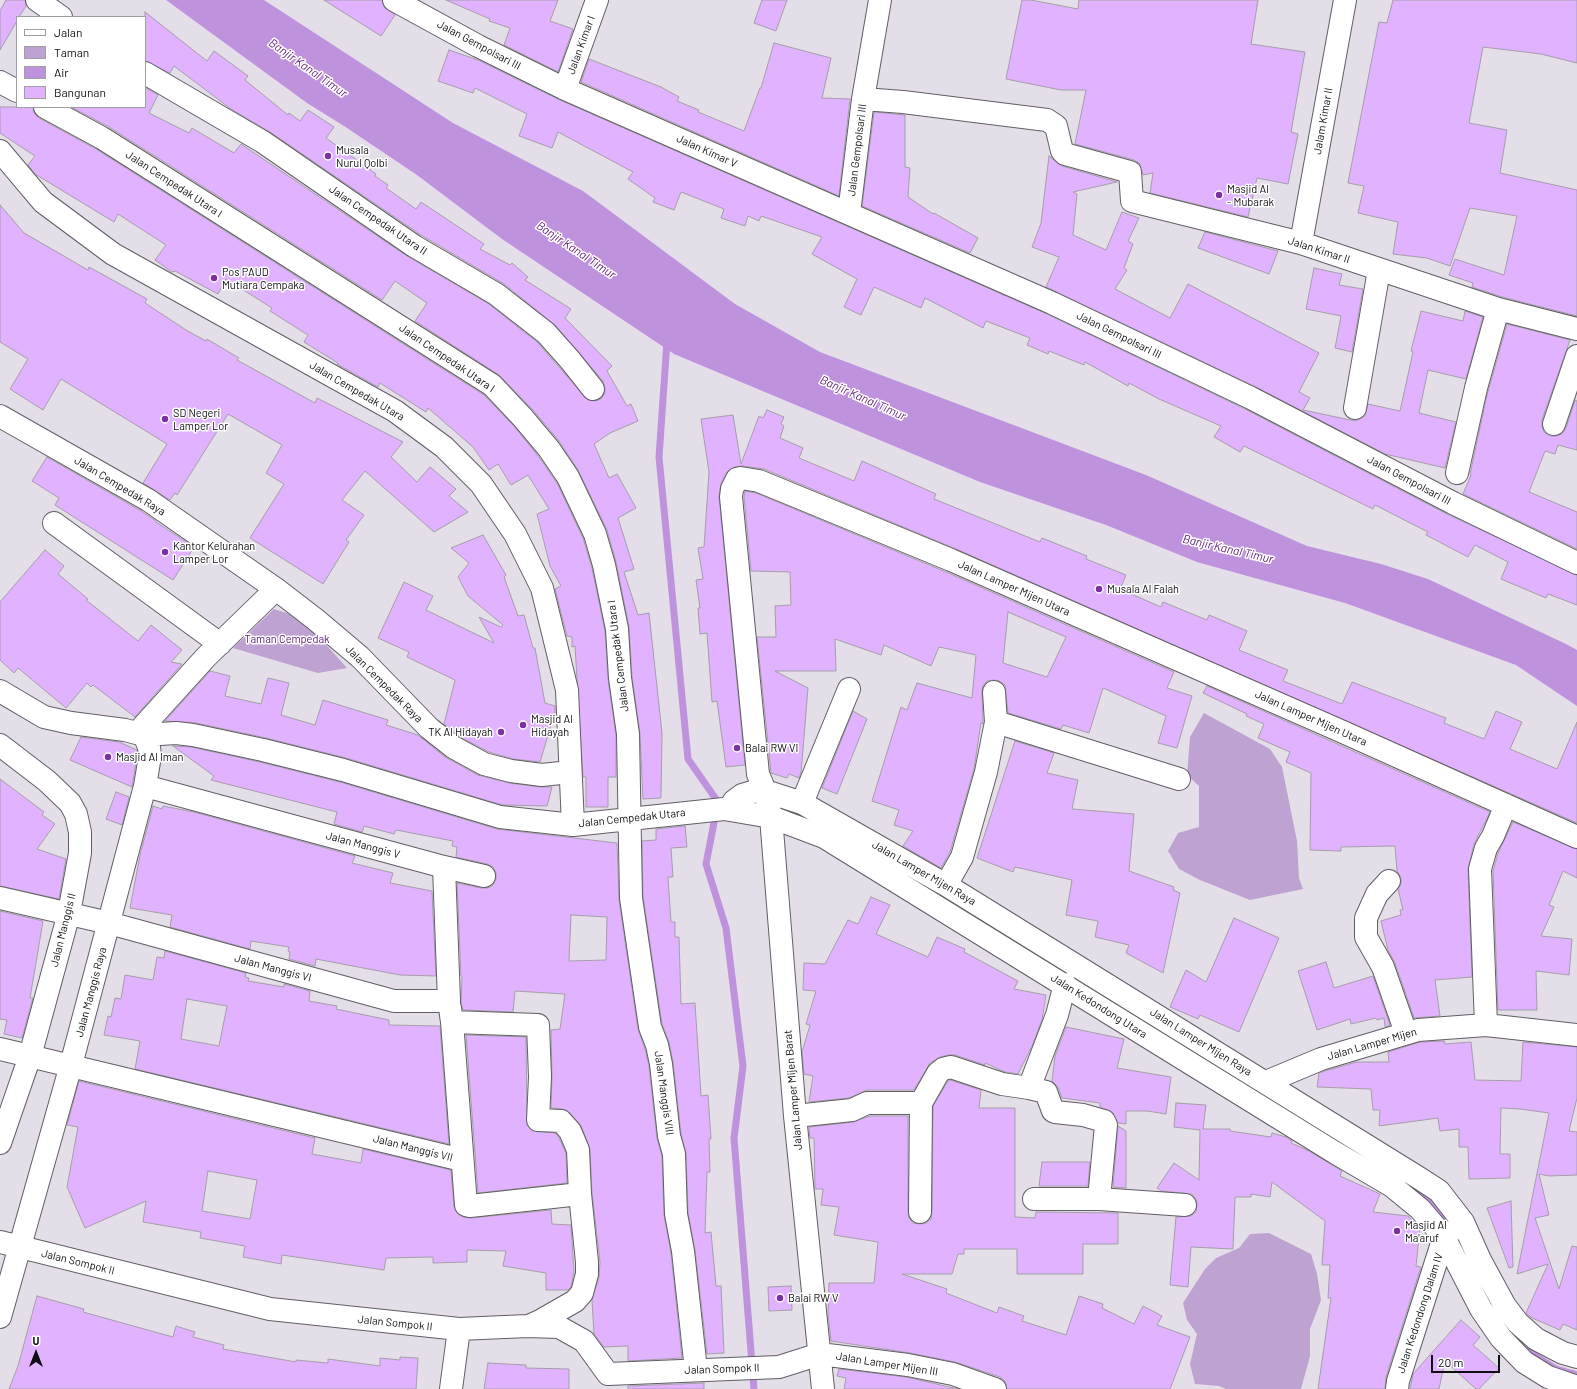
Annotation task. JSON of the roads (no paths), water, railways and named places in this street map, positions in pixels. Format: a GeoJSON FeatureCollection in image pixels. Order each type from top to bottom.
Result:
{"type":"FeatureCollection","features":[{"type":"Feature","properties":{"kind":"street"},"geometry":{"type":"LineString","coordinates":[[37,0],[60,16]]}},
{"type":"Feature","properties":{"kind":"street","name":"Jalan Gempolsari III"},"geometry":{"type":"LineString","coordinates":[[394,0],[478,46],[565,89]]}},
{"type":"Feature","properties":{"kind":"street","name":"Jalan Kimar I"},"geometry":{"type":"LineString","coordinates":[[565,89],[598,0]]}},
{"type":"Feature","properties":{"kind":"street","name":"Jalan Gempolsari III"},"geometry":{"type":"LineString","coordinates":[[880,0],[863,99],[848,213],[1052,303],[1251,398],[1453,503],[1577,563]]}},
{"type":"Feature","properties":{"kind":"street","name":"Jalam Kimar II"},"geometry":{"type":"LineString","coordinates":[[1301,243],[1344,0]]}},
{"type":"Feature","properties":{"kind":"street","name":"Jalan Cempedak Utara II"},"geometry":{"type":"LineString","coordinates":[[146,74],[263,142],[414,246],[496,294],[546,333],[593,389]]}},
{"type":"Feature","properties":{"kind":"street"},"geometry":{"type":"LineString","coordinates":[[0,82],[16,90]]}},
{"type":"Feature","properties":{"kind":"street","name":"Jalan Kimar V"},"geometry":{"type":"LineString","coordinates":[[565,89],[848,213]]}},
{"type":"Feature","properties":{"kind":"street","name":"Jalan Kimar II"},"geometry":{"type":"LineString","coordinates":[[863,99],[903,102],[1047,120],[1056,126],[1062,151],[1065,154],[1130,172],[1132,201],[1301,243],[1500,310],[1577,329]]}},
{"type":"Feature","properties":{"kind":"street","name":"Jalan Cempedak Utara I"},"geometry":{"type":"LineString","coordinates":[[47,108],[102,138],[455,361],[492,386],[524,418],[563,468],[594,534],[604,565],[612,598],[620,648],[620,678],[628,734],[630,818]]}},
{"type":"Feature","properties":{"kind":"street","name":"Jalan Cempedak Utara"},"geometry":{"type":"LineString","coordinates":[[0,150],[43,202],[113,254],[395,411],[444,447],[482,484],[515,534],[542,588],[567,690],[573,825],[665,814],[727,809]]}},
{"type":"Feature","properties":{"kind":"street"},"geometry":{"type":"LineString","coordinates":[[1355,408],[1380,270]]}},
{"type":"Feature","properties":{"kind":"street"},"geometry":{"type":"LineString","coordinates":[[1457,473],[1476,388],[1500,310]]}},
{"type":"Feature","properties":{"kind":"street"},"geometry":{"type":"LineString","coordinates":[[1554,424],[1577,356]]}},
{"type":"Feature","properties":{"kind":"street","name":"Jalan Cempedak Raya"},"geometry":{"type":"LineString","coordinates":[[0,416],[148,500],[276,589],[315,619],[360,657],[429,728],[453,747],[484,764],[511,771],[542,775],[570,772]]}},
{"type":"Feature","properties":{"kind":"street","name":"Jalan Lamper Mijen Utara"},"geometry":{"type":"LineString","coordinates":[[764,791],[758,774],[731,497],[734,483],[741,478],[759,481],[950,560],[1506,805],[1577,838]]}},
{"type":"Feature","properties":{"kind":"street"},"geometry":{"type":"LineString","coordinates":[[54,524],[220,644]]}},
{"type":"Feature","properties":{"kind":"street"},"geometry":{"type":"LineString","coordinates":[[141,733],[220,644],[276,589]]}},
{"type":"Feature","properties":{"kind":"street"},"geometry":{"type":"LineString","coordinates":[[802,802],[849,689]]}},
{"type":"Feature","properties":{"kind":"street"},"geometry":{"type":"LineString","coordinates":[[0,692],[44,717],[71,723],[141,733],[176,733],[200,736],[343,770],[500,818],[573,825]]}},
{"type":"Feature","properties":{"kind":"street"},"geometry":{"type":"LineString","coordinates":[[946,885],[962,857],[986,772],[996,722],[994,692]]}},
{"type":"Feature","properties":{"kind":"street"},"geometry":{"type":"LineString","coordinates":[[996,722],[1179,779]]}},
{"type":"Feature","properties":{"kind":"street","name":"Jalan Manggis Raya"},"geometry":{"type":"LineString","coordinates":[[0,1317],[10,1245],[71,1065],[145,786],[150,756],[149,747],[141,733]]}},
{"type":"Feature","properties":{"kind":"street","name":"Jalan Manggis II"},"geometry":{"type":"LineString","coordinates":[[0,745],[59,791],[70,802],[76,814],[80,832],[80,853],[69,913],[30,1056],[0,1143]]}},
{"type":"Feature","properties":{"kind":"street","name":"Jalan Manggis V"},"geometry":{"type":"LineString","coordinates":[[145,786],[444,867],[484,876]]}},
{"type":"Feature","properties":{"kind":"street"},"geometry":{"type":"LineString","coordinates":[[727,809],[742,795],[764,791]]}},
{"type":"Feature","properties":{"kind":"street","name":"Jalan Lamper Mijen Raya"},"geometry":{"type":"LineString","coordinates":[[764,791],[802,802],[946,885],[1266,1082],[1341,1142],[1429,1200],[1453,1230]]}},
{"type":"Feature","properties":{"kind":"street","name":"Jalan Lamper Mijen Barat"},"geometry":{"type":"LineString","coordinates":[[764,791],[771,817],[795,1116],[823,1389]]}},
{"type":"Feature","properties":{"kind":"street"},"geometry":{"type":"LineString","coordinates":[[1486,1025],[1480,869],[1486,848],[1493,836],[1506,805]]}},
{"type":"Feature","properties":{"kind":"street"},"geometry":{"type":"LineString","coordinates":[[727,809],[771,817]]}},
{"type":"Feature","properties":{"kind":"street","name":"Jalan Kedondong Utara"},"geometry":{"type":"LineString","coordinates":[[771,817],[824,837],[1065,984],[1341,1142]]}},
{"type":"Feature","properties":{"kind":"street","name":"Jalan Manggis VIII"},"geometry":{"type":"LineString","coordinates":[[630,818],[631,898],[650,1027],[657,1045],[661,1064],[669,1136],[674,1154],[676,1214],[683,1251],[713,1375]]}},
{"type":"Feature","properties":{"kind":"street"},"geometry":{"type":"LineString","coordinates":[[444,867],[445,1001],[452,1022],[462,1160]]}},
{"type":"Feature","properties":{"kind":"street"},"geometry":{"type":"LineString","coordinates":[[1389,881],[1377,894],[1366,918],[1366,938],[1383,966],[1406,1033]]}},
{"type":"Feature","properties":{"kind":"street","name":"Jalan Manggis VI"},"geometry":{"type":"LineString","coordinates":[[0,898],[109,923],[394,1001],[445,1001]]}},
{"type":"Feature","properties":{"kind":"street"},"geometry":{"type":"LineString","coordinates":[[1029,1088],[1057,1015],[1065,984]]}},
{"type":"Feature","properties":{"kind":"street"},"geometry":{"type":"LineString","coordinates":[[452,1022],[538,1025],[540,1077],[538,1120],[560,1121],[570,1130],[578,1150],[580,1194],[587,1262],[587,1274],[582,1293],[575,1301],[540,1321],[528,1326]]}},
{"type":"Feature","properties":{"kind":"street","name":"Jalan Lamper Mijen"},"geometry":{"type":"LineString","coordinates":[[1266,1082],[1321,1059],[1418,1030],[1486,1025],[1577,1035]]}},
{"type":"Feature","properties":{"kind":"street","name":"Jalan Manggis VII"},"geometry":{"type":"LineString","coordinates":[[0,1049],[462,1160],[465,1202],[468,1206],[580,1194]]}},
{"type":"Feature","properties":{"kind":"street"},"geometry":{"type":"LineString","coordinates":[[920,1212],[921,1103],[938,1073],[943,1069],[951,1068],[1002,1084],[1046,1092],[1052,1111],[1104,1121],[1106,1125],[1100,1199]]}},
{"type":"Feature","properties":{"kind":"street"},"geometry":{"type":"LineString","coordinates":[[795,1116],[852,1110],[867,1103],[921,1103]]}},
{"type":"Feature","properties":{"kind":"street"},"geometry":{"type":"LineString","coordinates":[[1034,1199],[1100,1199],[1185,1206]]}},
{"type":"Feature","properties":{"kind":"street"},"geometry":{"type":"LineString","coordinates":[[1453,1230],[1480,1260],[1505,1306],[1518,1323],[1536,1338],[1563,1353],[1577,1357]]}},
{"type":"Feature","properties":{"kind":"street"},"geometry":{"type":"LineString","coordinates":[[1453,1230],[1481,1309],[1501,1338],[1524,1362],[1548,1377],[1577,1387]]}},
{"type":"Feature","properties":{"kind":"street","name":"Jalan Kedondong Dalam IV"},"geometry":{"type":"LineString","coordinates":[[1397,1389],[1398,1381],[1453,1230]]}},
{"type":"Feature","properties":{"kind":"street","name":"Jalan Sompok II"},"geometry":{"type":"LineString","coordinates":[[10,1245],[270,1310],[459,1329],[528,1326],[559,1327],[584,1341],[609,1382],[713,1375],[779,1367]]}},
{"type":"Feature","properties":{"kind":"street"},"geometry":{"type":"LineString","coordinates":[[451,1389],[459,1329]]}},
{"type":"Feature","properties":{"kind":"street","name":"Jalan Lamper Mijen III"},"geometry":{"type":"LineString","coordinates":[[779,1367],[820,1354],[908,1365],[953,1374],[995,1389]]}},
{"type":"Feature","properties":{"kind":"water","name":"Banjir Kanal Timur"},"geometry":{"type":"Polygon","coordinates":[[[166,0],[264,0],[453,123],[583,191],[735,304],[820,352],[1146,475],[1307,546],[1381,564],[1428,579],[1566,644],[1577,650],[1577,706],[1516,665],[1345,603],[1197,562],[1106,525],[980,482],[674,354],[502,239],[417,175],[307,103],[166,0]]]}},
{"type":"Feature","properties":{"kind":"waterway"},"geometry":{"type":"LineString","coordinates":[[667,341],[659,457],[688,759],[718,802],[706,864],[726,928],[743,1066],[734,1138],[754,1389]]}},
{"type":"Feature","properties":{"kind":"waterway"},"geometry":{"type":"LineString","coordinates":[[776,808],[798,813]]}},
{"type":"Feature","properties":{"kind":"waterway"},"geometry":{"type":"LineString","coordinates":[[1146,1022],[1214,1065]]}},
{"type":"Feature","properties":{"kind":"waterway"},"geometry":{"type":"LineString","coordinates":[[1408,1184],[1433,1206],[1455,1232],[1466,1254]]}},
{"type":"Feature","properties":{"kind":"waterway"},"geometry":{"type":"LineString","coordinates":[[1524,1349],[1556,1369],[1577,1375]]}},
{"type":"Feature","properties":{"kind":"place","name":"Musala Nurul Qolbi"},"geometry":{"type":"Point","coordinates":[328,156]}},
{"type":"Feature","properties":{"kind":"place","name":"Masjid Al - Mubarak"},"geometry":{"type":"Point","coordinates":[1219,195]}},
{"type":"Feature","properties":{"kind":"place","name":"Pos PAUD Mutiara Cempaka"},"geometry":{"type":"Point","coordinates":[214,278]}},
{"type":"Feature","properties":{"kind":"place","name":"SD Negeri Lamper Lor"},"geometry":{"type":"Point","coordinates":[165,419]}},
{"type":"Feature","properties":{"kind":"place","name":"Kantor Kelurahan Lamper Lor"},"geometry":{"type":"Point","coordinates":[165,552]}},
{"type":"Feature","properties":{"kind":"place","name":"Musala Al Falah"},"geometry":{"type":"Point","coordinates":[1099,589]}},
{"type":"Feature","properties":{"kind":"place","name":"Masjid Al Hidayah"},"geometry":{"type":"Point","coordinates":[523,725]}},
{"type":"Feature","properties":{"kind":"place","name":"TK Al Hidayah"},"geometry":{"type":"Point","coordinates":[501,732]}},
{"type":"Feature","properties":{"kind":"place","name":"Balai RW VI"},"geometry":{"type":"Point","coordinates":[737,748]}},
{"type":"Feature","properties":{"kind":"place","name":"Masjid Al Iman"},"geometry":{"type":"Point","coordinates":[108,757]}},
{"type":"Feature","properties":{"kind":"place","name":"Masjid Al Ma'aruf"},"geometry":{"type":"Point","coordinates":[1397,1231]}},
{"type":"Feature","properties":{"kind":"place","name":"Balai RW V"},"geometry":{"type":"Point","coordinates":[780,1298]}},
{"type":"Feature","properties":{"kind":"park label","name":"Taman Cempedak"},"geometry":{"type":"Point","coordinates":[287,639]}}]}
